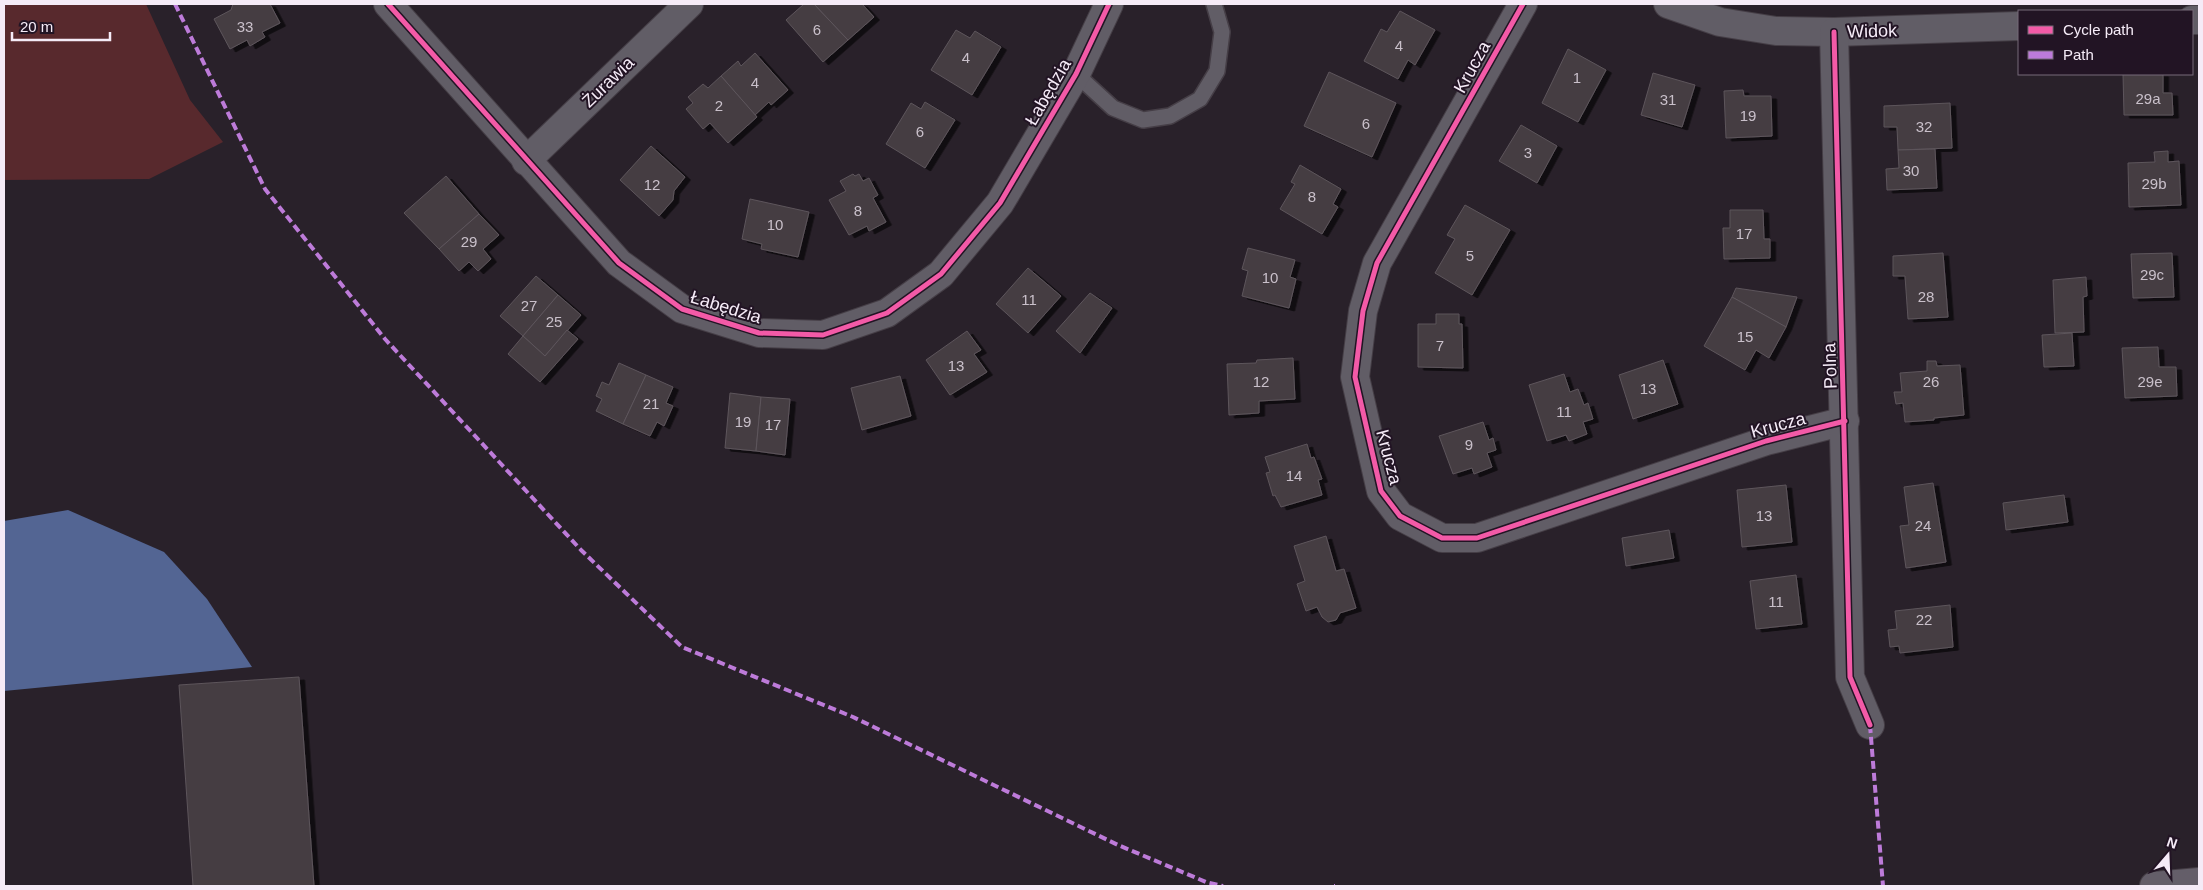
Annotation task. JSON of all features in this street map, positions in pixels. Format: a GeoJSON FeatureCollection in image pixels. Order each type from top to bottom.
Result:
{"type":"FeatureCollection","features":[{"type":"Feature","properties":{"kind":"main road"},"geometry":{"type":"LineString","coordinates":[[2154,886],[2199,882]]}},
{"type":"Feature","properties":{"kind":"street","name":"Łabędzia"},"geometry":{"type":"LineString","coordinates":[[388,4],[526,161],[619,263],[682,309],[759,333],[823,335],[887,313],[942,274],[1000,203],[1076,74],[1109,4]]}},
{"type":"Feature","properties":{"kind":"street","name":"Żurawia"},"geometry":{"type":"LineString","coordinates":[[526,161],[689,4]]}},
{"type":"Feature","properties":{"kind":"street","name":"Krucza"},"geometry":{"type":"LineString","coordinates":[[1523,4],[1378,263],[1363,311],[1355,377],[1381,491],[1400,516],[1442,538],[1477,538],[1766,441],[1845,421]]}},
{"type":"Feature","properties":{"kind":"street","name":"Widok"},"geometry":{"type":"LineString","coordinates":[[1668,4],[1720,22],[1776,31],[1834,32],[2018,26]]}},
{"type":"Feature","properties":{"kind":"street","name":"Polna"},"geometry":{"type":"LineString","coordinates":[[1834,32],[1850,677],[1870,725]]}},
{"type":"Feature","properties":{"kind":"lane"},"geometry":{"type":"LineString","coordinates":[[1076,74],[1113,108],[1143,120],[1170,116],[1200,99],[1217,71],[1222,32],[1214,4]]}},
{"type":"Feature","properties":{"kind":"shaded area"},"geometry":{"type":"Polygon","coordinates":[[[4,4],[146,4],[190,100],[223,142],[149,179],[4,180],[4,4]]]}},
{"type":"Feature","properties":{"kind":"water"},"geometry":{"type":"Polygon","coordinates":[[[68,510],[164,552],[207,599],[252,667],[4,691],[4,521],[68,510]]]}},
{"type":"Feature","properties":{"kind":"building"},"geometry":{"type":"Polygon","coordinates":[[[233,4],[270,4],[280,23],[262,32],[265,37],[250,46],[247,40],[230,49],[214,19],[231,10],[233,4]]]}},
{"type":"Feature","properties":{"kind":"building"},"geometry":{"type":"Polygon","coordinates":[[[804,4],[814,4],[848,40],[823,62],[786,20],[804,4]]]}},
{"type":"Feature","properties":{"kind":"building"},"geometry":{"type":"Polygon","coordinates":[[[814,4],[862,4],[874,17],[848,40],[814,4]]]}},
{"type":"Feature","properties":{"kind":"building"},"geometry":{"type":"Polygon","coordinates":[[[1400,11],[1435,30],[1415,65],[1408,60],[1398,79],[1364,61],[1381,29],[1387,32],[1400,11]]]}},
{"type":"Feature","properties":{"kind":"building"},"geometry":{"type":"Polygon","coordinates":[[[956,30],[970,38],[975,31],[1001,47],[972,95],[931,70],[956,30]]]}},
{"type":"Feature","properties":{"kind":"building"},"geometry":{"type":"Polygon","coordinates":[[[1568,49],[1606,70],[1578,122],[1542,103],[1568,49]]]}},
{"type":"Feature","properties":{"kind":"building"},"geometry":{"type":"Polygon","coordinates":[[[755,53],[788,90],[771,105],[769,102],[755,115],[721,76],[738,61],[741,66],[755,53]]]}},
{"type":"Feature","properties":{"kind":"building"},"geometry":{"type":"Polygon","coordinates":[[[1329,72],[1396,103],[1372,157],[1304,126],[1329,72]]]}},
{"type":"Feature","properties":{"kind":"building"},"geometry":{"type":"Polygon","coordinates":[[[1653,73],[1695,85],[1682,127],[1641,115],[1653,73]]]}},
{"type":"Feature","properties":{"kind":"building"},"geometry":{"type":"Polygon","coordinates":[[[2123,75],[2163,75],[2163,93],[2172,93],[2173,115],[2124,115],[2123,75]]]}},
{"type":"Feature","properties":{"kind":"building"},"geometry":{"type":"Polygon","coordinates":[[[721,76],[757,117],[728,143],[710,123],[703,129],[686,109],[693,103],[688,97],[703,84],[708,88],[721,76]]]}},
{"type":"Feature","properties":{"kind":"building"},"geometry":{"type":"Polygon","coordinates":[[[1743,90],[1744,96],[1771,96],[1772,136],[1726,138],[1724,91],[1743,90]]]}},
{"type":"Feature","properties":{"kind":"building"},"geometry":{"type":"Polygon","coordinates":[[[925,102],[955,120],[925,168],[886,144],[911,103],[921,109],[925,102]]]}},
{"type":"Feature","properties":{"kind":"building"},"geometry":{"type":"Polygon","coordinates":[[[1950,103],[1952,148],[1898,150],[1897,127],[1884,127],[1884,106],[1950,103]]]}},
{"type":"Feature","properties":{"kind":"building"},"geometry":{"type":"Polygon","coordinates":[[[1521,125],[1557,146],[1537,183],[1499,161],[1521,125]]]}},
{"type":"Feature","properties":{"kind":"building"},"geometry":{"type":"Polygon","coordinates":[[[651,146],[685,177],[674,191],[673,200],[659,216],[620,180],[651,146]]]}},
{"type":"Feature","properties":{"kind":"building"},"geometry":{"type":"Polygon","coordinates":[[[1935,149],[1937,188],[1887,190],[1886,169],[1899,168],[1898,150],[1935,149]]]}},
{"type":"Feature","properties":{"kind":"building"},"geometry":{"type":"Polygon","coordinates":[[[2168,151],[2168,162],[2179,161],[2181,205],[2129,207],[2128,163],[2155,162],[2154,152],[2168,151]]]}},
{"type":"Feature","properties":{"kind":"building"},"geometry":{"type":"Polygon","coordinates":[[[1300,165],[1341,189],[1333,204],[1338,207],[1322,234],[1280,209],[1295,184],[1291,182],[1300,165]]]}},
{"type":"Feature","properties":{"kind":"building"},"geometry":{"type":"Polygon","coordinates":[[[853,174],[855,176],[859,174],[863,181],[869,178],[878,195],[873,198],[886,222],[869,231],[867,226],[849,235],[829,200],[846,191],[840,181],[853,174]]]}},
{"type":"Feature","properties":{"kind":"building"},"geometry":{"type":"Polygon","coordinates":[[[446,176],[479,214],[439,249],[404,213],[446,176]]]}},
{"type":"Feature","properties":{"kind":"building"},"geometry":{"type":"Polygon","coordinates":[[[750,199],[809,212],[798,257],[761,249],[762,244],[742,239],[750,199]]]}},
{"type":"Feature","properties":{"kind":"building"},"geometry":{"type":"Polygon","coordinates":[[[1465,205],[1510,230],[1472,295],[1435,273],[1455,239],[1447,235],[1465,205]]]}},
{"type":"Feature","properties":{"kind":"building"},"geometry":{"type":"Polygon","coordinates":[[[1730,210],[1763,210],[1764,239],[1770,239],[1770,258],[1724,259],[1723,228],[1730,228],[1730,210]]]}},
{"type":"Feature","properties":{"kind":"building"},"geometry":{"type":"Polygon","coordinates":[[[479,214],[499,235],[483,249],[491,259],[478,271],[469,262],[459,271],[439,249],[479,214]]]}},
{"type":"Feature","properties":{"kind":"building"},"geometry":{"type":"Polygon","coordinates":[[[1248,248],[1295,260],[1290,277],[1296,279],[1289,308],[1242,296],[1248,271],[1242,269],[1248,248]]]}},
{"type":"Feature","properties":{"kind":"building"},"geometry":{"type":"Polygon","coordinates":[[[1943,253],[1948,317],[1908,319],[1905,276],[1893,276],[1893,256],[1943,253]]]}},
{"type":"Feature","properties":{"kind":"building"},"geometry":{"type":"Polygon","coordinates":[[[2172,253],[2174,297],[2133,298],[2131,254],[2172,253]]]}},
{"type":"Feature","properties":{"kind":"building"},"geometry":{"type":"Polygon","coordinates":[[[1028,268],[1061,296],[1028,333],[996,304],[1028,268]]]}},
{"type":"Feature","properties":{"kind":"building"},"geometry":{"type":"Polygon","coordinates":[[[536,276],[558,295],[523,336],[500,316],[536,276]]]}},
{"type":"Feature","properties":{"kind":"building"},"geometry":{"type":"Polygon","coordinates":[[[2086,277],[2087,296],[2083,297],[2084,332],[2055,333],[2053,280],[2086,277]]]}},
{"type":"Feature","properties":{"kind":"building"},"geometry":{"type":"Polygon","coordinates":[[[1736,288],[1797,297],[1786,327],[1732,297],[1736,288]]]}},
{"type":"Feature","properties":{"kind":"building"},"geometry":{"type":"Polygon","coordinates":[[[1090,293],[1112,308],[1080,353],[1056,331],[1090,293]]]}},
{"type":"Feature","properties":{"kind":"building"},"geometry":{"type":"Polygon","coordinates":[[[558,295],[581,315],[545,356],[523,336],[558,295]]]}},
{"type":"Feature","properties":{"kind":"building"},"geometry":{"type":"Polygon","coordinates":[[[1732,297],[1786,327],[1769,358],[1756,350],[1745,370],[1704,346],[1732,297]]]}},
{"type":"Feature","properties":{"kind":"building"},"geometry":{"type":"Polygon","coordinates":[[[1436,314],[1459,314],[1459,324],[1462,324],[1463,368],[1418,367],[1418,324],[1436,324],[1436,314]]]}},
{"type":"Feature","properties":{"kind":"building"},"geometry":{"type":"Polygon","coordinates":[[[567,330],[578,339],[540,382],[508,354],[523,336],[545,356],[567,330]]]}},
{"type":"Feature","properties":{"kind":"building"},"geometry":{"type":"Polygon","coordinates":[[[967,331],[981,350],[974,354],[987,372],[950,395],[926,360],[967,331]]]}},
{"type":"Feature","properties":{"kind":"building"},"geometry":{"type":"Polygon","coordinates":[[[2072,333],[2074,366],[2044,367],[2042,335],[2072,333]]]}},
{"type":"Feature","properties":{"kind":"building"},"geometry":{"type":"Polygon","coordinates":[[[2158,347],[2159,367],[2176,367],[2177,396],[2125,398],[2122,348],[2158,347]]]}},
{"type":"Feature","properties":{"kind":"building"},"geometry":{"type":"Polygon","coordinates":[[[1293,358],[1295,399],[1259,401],[1259,413],[1229,415],[1227,364],[1256,363],[1257,360],[1293,358]]]}},
{"type":"Feature","properties":{"kind":"building"},"geometry":{"type":"Polygon","coordinates":[[[1663,360],[1678,404],[1633,419],[1619,375],[1663,360]]]}},
{"type":"Feature","properties":{"kind":"building"},"geometry":{"type":"Polygon","coordinates":[[[1927,361],[1936,361],[1937,366],[1960,365],[1964,415],[1905,422],[1903,403],[1896,404],[1894,392],[1902,392],[1900,373],[1927,371],[1927,361]]]}},
{"type":"Feature","properties":{"kind":"building"},"geometry":{"type":"Polygon","coordinates":[[[619,363],[646,375],[623,424],[596,411],[602,399],[596,396],[602,382],[609,385],[619,363]]]}},
{"type":"Feature","properties":{"kind":"building"},"geometry":{"type":"Polygon","coordinates":[[[1564,374],[1570,392],[1578,389],[1584,405],[1588,403],[1593,419],[1583,422],[1587,434],[1569,441],[1566,435],[1547,441],[1529,385],[1564,374]]]}},
{"type":"Feature","properties":{"kind":"building"},"geometry":{"type":"Polygon","coordinates":[[[646,375],[673,387],[666,403],[673,406],[664,426],[657,422],[650,436],[623,424],[646,375]]]}},
{"type":"Feature","properties":{"kind":"building"},"geometry":{"type":"Polygon","coordinates":[[[900,376],[911,416],[862,430],[851,388],[900,376]]]}},
{"type":"Feature","properties":{"kind":"building"},"geometry":{"type":"Polygon","coordinates":[[[730,393],[761,397],[756,451],[725,448],[730,393]]]}},
{"type":"Feature","properties":{"kind":"building"},"geometry":{"type":"Polygon","coordinates":[[[761,397],[790,399],[785,455],[756,451],[761,397]]]}},
{"type":"Feature","properties":{"kind":"building"},"geometry":{"type":"Polygon","coordinates":[[[1483,422],[1489,440],[1493,438],[1496,450],[1487,453],[1492,467],[1474,474],[1472,468],[1453,474],[1439,436],[1483,422]]]}},
{"type":"Feature","properties":{"kind":"building"},"geometry":{"type":"Polygon","coordinates":[[[1307,444],[1311,458],[1314,457],[1322,479],[1318,480],[1322,495],[1281,507],[1275,495],[1273,496],[1266,473],[1270,472],[1265,457],[1307,444]]]}},
{"type":"Feature","properties":{"kind":"building"},"geometry":{"type":"Polygon","coordinates":[[[1933,483],[1946,562],[1906,568],[1900,526],[1909,525],[1904,487],[1933,483]]]}},
{"type":"Feature","properties":{"kind":"building"},"geometry":{"type":"Polygon","coordinates":[[[1786,485],[1792,542],[1742,547],[1737,490],[1786,485]]]}},
{"type":"Feature","properties":{"kind":"building"},"geometry":{"type":"Polygon","coordinates":[[[2064,495],[2068,522],[2006,530],[2003,503],[2064,495]]]}},
{"type":"Feature","properties":{"kind":"building"},"geometry":{"type":"Polygon","coordinates":[[[1669,530],[1674,558],[1626,566],[1622,538],[1669,530]]]}},
{"type":"Feature","properties":{"kind":"building"},"geometry":{"type":"Polygon","coordinates":[[[1326,536],[1336,571],[1344,569],[1356,608],[1340,613],[1336,620],[1328,622],[1322,617],[1317,607],[1306,611],[1297,584],[1305,581],[1294,546],[1326,536]]]}},
{"type":"Feature","properties":{"kind":"building"},"geometry":{"type":"Polygon","coordinates":[[[1796,575],[1802,624],[1756,629],[1750,581],[1796,575]]]}},
{"type":"Feature","properties":{"kind":"building"},"geometry":{"type":"Polygon","coordinates":[[[1950,605],[1953,647],[1900,653],[1899,646],[1890,647],[1888,630],[1897,629],[1895,611],[1950,605]]]}},
{"type":"Feature","properties":{"kind":"building"},"geometry":{"type":"Polygon","coordinates":[[[299,677],[314,886],[193,886],[179,685],[299,677]]]}},
{"type":"Feature","properties":{"kind":"marked path"},"geometry":{"type":"LineString","coordinates":[[175,4],[265,189],[385,339],[581,550],[682,647],[853,717],[1118,845],[1206,882],[1223,886]]}},
{"type":"Feature","properties":{"kind":"marked path"},"geometry":{"type":"LineString","coordinates":[[1870,725],[1883,886]]}},
{"type":"Feature","properties":{"kind":"cycle path"},"geometry":{"type":"LineString","coordinates":[[388,4],[619,263],[682,309],[759,333],[823,335],[887,313],[941,274],[1000,203],[1076,74],[1109,4]]}},
{"type":"Feature","properties":{"kind":"cycle path"},"geometry":{"type":"LineString","coordinates":[[1523,4],[1377,263],[1363,311],[1355,377],[1381,491],[1400,516],[1442,538],[1477,538],[1766,441],[1845,421]]}},
{"type":"Feature","properties":{"kind":"cycle path"},"geometry":{"type":"LineString","coordinates":[[1834,32],[1850,677],[1870,725]]}}]}
